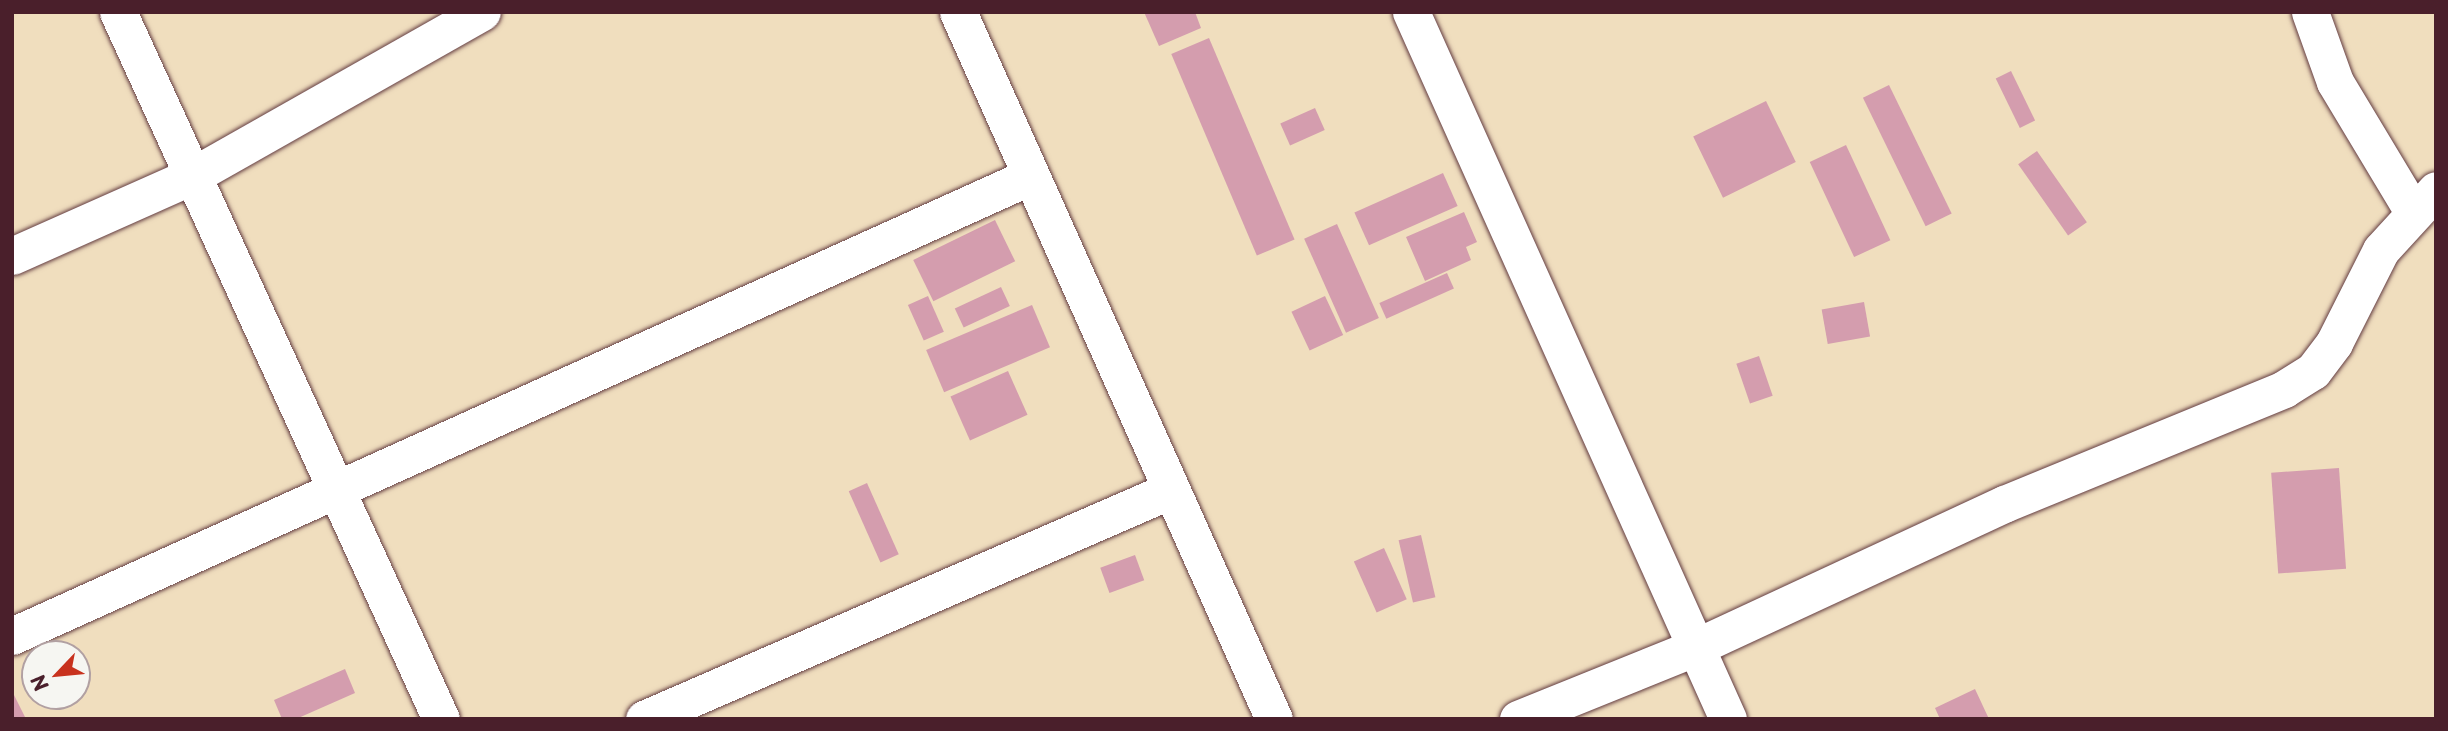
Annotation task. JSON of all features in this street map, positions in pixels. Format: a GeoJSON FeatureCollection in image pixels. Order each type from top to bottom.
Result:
{"type":"FeatureCollection","features":[{"type":"Feature","properties":{"kind":"street"},"geometry":{"type":"LineString","coordinates":[[118,12],[441,719]]}},
{"type":"Feature","properties":{"kind":"street"},"geometry":{"type":"LineString","coordinates":[[12,256],[192,176],[482,12]]}},
{"type":"Feature","properties":{"kind":"street"},"geometry":{"type":"LineString","coordinates":[[958,12],[1274,719]]}},
{"type":"Feature","properties":{"kind":"street"},"geometry":{"type":"LineString","coordinates":[[1411,12],[1728,719]]}},
{"type":"Feature","properties":{"kind":"street"},"geometry":{"type":"LineString","coordinates":[[1518,719],[1696,647],[2004,504],[2284,389],[2313,371],[2334,343],[2381,250],[2424,201],[2335,82],[2310,12]]}},
{"type":"Feature","properties":{"kind":"street"},"geometry":{"type":"LineString","coordinates":[[12,636],[339,491],[1031,176]]}},
{"type":"Feature","properties":{"kind":"street"},"geometry":{"type":"LineString","coordinates":[[644,719],[1171,490]]}},
{"type":"Feature","properties":{"kind":"building"},"geometry":{"type":"Polygon","coordinates":[[[1144,12],[1195,12],[1201,28],[1159,46],[1144,12]]]}},
{"type":"Feature","properties":{"kind":"building"},"geometry":{"type":"Polygon","coordinates":[[[1209,38],[1295,240],[1257,256],[1171,54],[1209,38]]]}},
{"type":"Feature","properties":{"kind":"building"},"geometry":{"type":"Polygon","coordinates":[[[2011,71],[2035,120],[2020,128],[1996,78],[2011,71]]]}},
{"type":"Feature","properties":{"kind":"building"},"geometry":{"type":"Polygon","coordinates":[[[1889,85],[1952,214],[1926,226],[1863,98],[1889,85]]]}},
{"type":"Feature","properties":{"kind":"building"},"geometry":{"type":"Polygon","coordinates":[[[1766,101],[1796,162],[1723,198],[1693,137],[1766,101]]]}},
{"type":"Feature","properties":{"kind":"building"},"geometry":{"type":"Polygon","coordinates":[[[1315,108],[1325,130],[1290,145],[1280,123],[1315,108]]]}},
{"type":"Feature","properties":{"kind":"building"},"geometry":{"type":"Polygon","coordinates":[[[1846,145],[1890,240],[1854,257],[1810,162],[1846,145]]]}},
{"type":"Feature","properties":{"kind":"building"},"geometry":{"type":"Polygon","coordinates":[[[2037,151],[2087,222],[2068,235],[2018,164],[2037,151]]]}},
{"type":"Feature","properties":{"kind":"building"},"geometry":{"type":"Polygon","coordinates":[[[1443,173],[1458,206],[1369,245],[1354,212],[1443,173]]]}},
{"type":"Feature","properties":{"kind":"building"},"geometry":{"type":"Polygon","coordinates":[[[1464,212],[1477,242],[1466,247],[1471,260],[1425,281],[1406,237],[1464,212]]]}},
{"type":"Feature","properties":{"kind":"building"},"geometry":{"type":"Polygon","coordinates":[[[995,220],[1015,261],[933,301],[913,260],[995,220]]]}},
{"type":"Feature","properties":{"kind":"building"},"geometry":{"type":"Polygon","coordinates":[[[1337,224],[1379,318],[1346,333],[1304,239],[1337,224]]]}},
{"type":"Feature","properties":{"kind":"building"},"geometry":{"type":"Polygon","coordinates":[[[1447,273],[1454,289],[1386,319],[1379,303],[1447,273]]]}},
{"type":"Feature","properties":{"kind":"building"},"geometry":{"type":"Polygon","coordinates":[[[1001,287],[1010,306],[964,328],[955,309],[1001,287]]]}},
{"type":"Feature","properties":{"kind":"building"},"geometry":{"type":"Polygon","coordinates":[[[928,296],[944,332],[924,341],[908,305],[928,296]]]}},
{"type":"Feature","properties":{"kind":"building"},"geometry":{"type":"Polygon","coordinates":[[[1325,296],[1343,335],[1310,351],[1291,312],[1325,296]]]}},
{"type":"Feature","properties":{"kind":"building"},"geometry":{"type":"Polygon","coordinates":[[[1864,302],[1870,336],[1828,344],[1822,309],[1864,302]]]}},
{"type":"Feature","properties":{"kind":"building"},"geometry":{"type":"Polygon","coordinates":[[[1032,305],[1050,347],[944,392],[926,350],[1032,305]]]}},
{"type":"Feature","properties":{"kind":"building"},"geometry":{"type":"Polygon","coordinates":[[[1759,356],[1773,396],[1750,404],[1736,364],[1759,356]]]}},
{"type":"Feature","properties":{"kind":"building"},"geometry":{"type":"Polygon","coordinates":[[[1008,371],[1028,415],[970,440],[950,397],[1008,371]]]}},
{"type":"Feature","properties":{"kind":"building"},"geometry":{"type":"Polygon","coordinates":[[[2339,468],[2346,569],[2278,573],[2271,473],[2339,468]]]}},
{"type":"Feature","properties":{"kind":"building"},"geometry":{"type":"Polygon","coordinates":[[[867,483],[899,554],[880,562],[849,491],[867,483]]]}},
{"type":"Feature","properties":{"kind":"building"},"geometry":{"type":"Polygon","coordinates":[[[1421,535],[1435,597],[1413,603],[1399,540],[1421,535]]]}},
{"type":"Feature","properties":{"kind":"building"},"geometry":{"type":"Polygon","coordinates":[[[1384,548],[1407,599],[1377,613],[1354,561],[1384,548]]]}},
{"type":"Feature","properties":{"kind":"building"},"geometry":{"type":"Polygon","coordinates":[[[1135,555],[1144,580],[1109,593],[1100,568],[1135,555]]]}},
{"type":"Feature","properties":{"kind":"building"},"geometry":{"type":"Polygon","coordinates":[[[345,669],[355,693],[296,719],[282,719],[274,700],[345,669]]]}},
{"type":"Feature","properties":{"kind":"building"},"geometry":{"type":"Polygon","coordinates":[[[1975,689],[1989,719],[1940,719],[1935,708],[1975,689]]]}},
{"type":"Feature","properties":{"kind":"building"},"geometry":{"type":"Polygon","coordinates":[[[12,691],[26,719],[12,719],[12,691]]]}}]}
